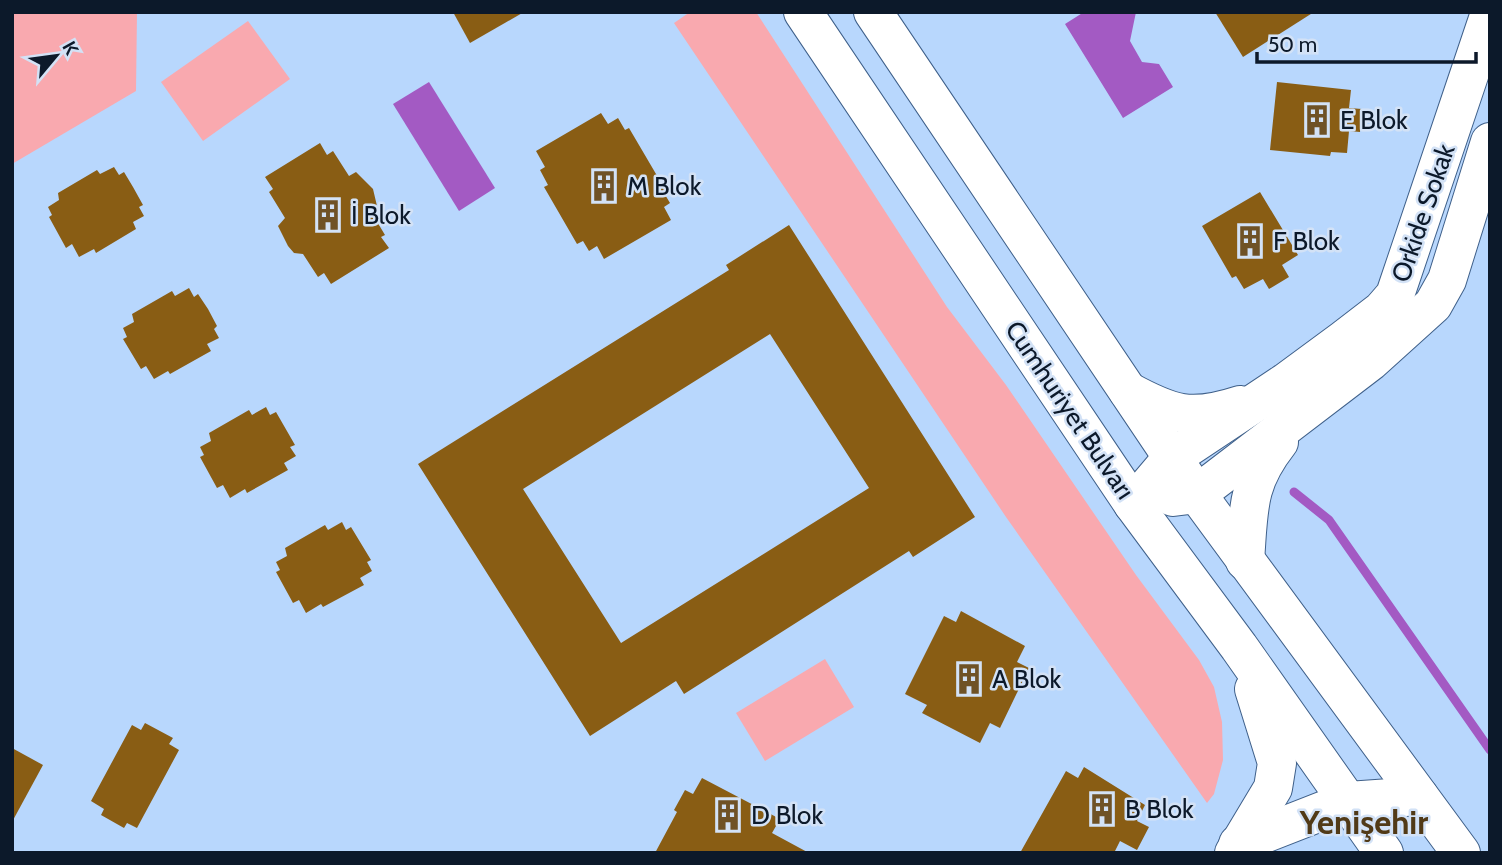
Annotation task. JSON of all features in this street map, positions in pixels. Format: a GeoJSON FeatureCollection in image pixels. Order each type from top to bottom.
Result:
{"type":"FeatureCollection","features":[{"type":"Feature","properties":{"kind":"street","name":"Cumhuriyet Bulvarı"},"geometry":{"type":"LineString","coordinates":[[803,12],[1133,503],[1348,801],[1370,846]]}},
{"type":"Feature","properties":{"kind":"street"},"geometry":{"type":"LineString","coordinates":[[873,12],[1197,494],[1461,853]]}},
{"type":"Feature","properties":{"kind":"street","name":"Orkide Sokak"},"geometry":{"type":"LineString","coordinates":[[1265,396],[1382,310],[1395,295],[1490,13]]}},
{"type":"Feature","properties":{"kind":"street"},"geometry":{"type":"LineString","coordinates":[[1133,503],[1197,494],[1371,361],[1433,305],[1447,280],[1490,142]]}},
{"type":"Feature","properties":{"kind":"street"},"geometry":{"type":"LineString","coordinates":[[1126,390],[1181,415],[1230,408],[1265,396]]}},
{"type":"Feature","properties":{"kind":"street"},"geometry":{"type":"LineString","coordinates":[[1133,503],[1172,458],[1265,396]]}},
{"type":"Feature","properties":{"kind":"street"},"geometry":{"type":"LineString","coordinates":[[1245,561],[1252,486],[1262,464],[1303,413]]}},
{"type":"Feature","properties":{"kind":"street"},"geometry":{"type":"LineString","coordinates":[[1236,849],[1273,788],[1277,763],[1239,648]]}},
{"type":"Feature","properties":{"kind":"street"},"geometry":{"type":"LineString","coordinates":[[1236,849],[1348,801],[1419,796]]}},
{"type":"Feature","properties":{"kind":"street"},"geometry":{"type":"LineString","coordinates":[[1370,846],[1419,796]]}},
{"type":"Feature","properties":{"kind":"shaded area"},"geometry":{"type":"Polygon","coordinates":[[[12,12],[137,12],[136,91],[12,164],[12,12]]]}},
{"type":"Feature","properties":{"kind":"shaded area"},"geometry":{"type":"Polygon","coordinates":[[[690,12],[756,12],[947,307],[1006,385],[1136,575],[1199,660],[1214,687],[1222,722],[1223,760],[1214,794],[1207,803],[1006,517],[674,23],[690,12]]]}},
{"type":"Feature","properties":{"kind":"shaded area"},"geometry":{"type":"Polygon","coordinates":[[[1084,12],[1136,12],[1130,41],[1142,62],[1159,64],[1173,87],[1123,118],[1065,24],[1084,12]]]}},
{"type":"Feature","properties":{"kind":"shaded area"},"geometry":{"type":"Polygon","coordinates":[[[248,21],[290,79],[203,141],[161,82],[248,21]]]}},
{"type":"Feature","properties":{"kind":"shaded area"},"geometry":{"type":"Polygon","coordinates":[[[429,82],[495,188],[459,211],[393,104],[429,82]]]}},
{"type":"Feature","properties":{"kind":"shaded area"},"geometry":{"type":"Polygon","coordinates":[[[825,659],[854,707],[765,761],[736,713],[825,659]]]}},
{"type":"Feature","properties":{"kind":"building"},"geometry":{"type":"Polygon","coordinates":[[[453,12],[524,12],[470,43],[453,12]]]}},
{"type":"Feature","properties":{"kind":"building"},"geometry":{"type":"Polygon","coordinates":[[[1215,12],[1314,12],[1243,57],[1215,12]]]}},
{"type":"Feature","properties":{"kind":"building","name":"E Blok"},"geometry":{"type":"Polygon","coordinates":[[[1277,82],[1351,90],[1349,108],[1362,109],[1360,132],[1349,131],[1347,153],[1331,152],[1330,156],[1270,150],[1277,82]]]}},
{"type":"Feature","properties":{"kind":"building","name":"M Blok"},"geometry":{"type":"Polygon","coordinates":[[[601,113],[608,124],[618,118],[625,130],[629,128],[666,191],[664,193],[670,203],[664,207],[671,220],[604,259],[597,246],[589,251],[583,241],[577,244],[544,187],[548,185],[540,170],[545,167],[536,151],[601,113]]]}},
{"type":"Feature","properties":{"kind":"building","name":"İ Blok"},"geometry":{"type":"Polygon","coordinates":[[[320,143],[327,155],[333,151],[349,176],[356,172],[373,189],[377,206],[370,210],[385,235],[381,237],[389,248],[331,284],[324,273],[318,277],[303,254],[294,253],[288,246],[278,226],[285,218],[269,192],[273,189],[265,177],[320,143]]]}},
{"type":"Feature","properties":{"kind":"building"},"geometry":{"type":"Polygon","coordinates":[[[114,167],[119,175],[124,172],[143,205],[139,207],[144,216],[133,222],[136,229],[96,253],[94,249],[79,257],[72,244],[66,248],[49,217],[52,215],[48,207],[59,200],[58,193],[97,170],[100,174],[114,167]]]}},
{"type":"Feature","properties":{"kind":"building","name":"F Blok"},"geometry":{"type":"Polygon","coordinates":[[[1260,192],[1298,255],[1282,265],[1289,277],[1269,289],[1263,279],[1244,289],[1236,276],[1232,278],[1202,226],[1260,192]]]}},
{"type":"Feature","properties":{"kind":"building"},"geometry":{"type":"Polygon","coordinates":[[[789,225],[975,517],[913,557],[909,551],[684,694],[676,681],[590,736],[418,464],[729,270],[726,265],[789,225]],[[770,334],[523,489],[621,643],[869,488],[770,334]]]}},
{"type":"Feature","properties":{"kind":"building"},"geometry":{"type":"Polygon","coordinates":[[[189,288],[194,297],[198,294],[208,309],[217,326],[214,329],[219,338],[207,344],[211,351],[170,374],[168,371],[154,379],[146,366],[141,369],[123,339],[127,337],[123,328],[134,322],[132,314],[172,291],[175,296],[189,288]]]}},
{"type":"Feature","properties":{"kind":"building"},"geometry":{"type":"Polygon","coordinates":[[[266,407],[270,415],[276,412],[295,445],[290,447],[296,456],[284,463],[288,470],[247,493],[245,489],[230,498],[223,485],[217,488],[200,457],[204,455],[200,447],[211,441],[209,433],[249,410],[252,415],[266,407]]]}},
{"type":"Feature","properties":{"kind":"building"},"geometry":{"type":"Polygon","coordinates":[[[342,522],[346,530],[351,527],[371,560],[367,562],[372,571],[360,578],[364,585],[306,613],[299,600],[293,603],[276,572],[280,570],[276,562],[287,556],[285,548],[325,525],[328,530],[342,522]]]}},
{"type":"Feature","properties":{"kind":"building","name":"A Blok"},"geometry":{"type":"Polygon","coordinates":[[[961,611],[1025,646],[1017,662],[1029,668],[1000,728],[990,723],[980,743],[922,713],[927,705],[905,694],[944,616],[956,622],[961,611]]]}},
{"type":"Feature","properties":{"kind":"building"},"geometry":{"type":"Polygon","coordinates":[[[145,723],[173,738],[169,744],[179,750],[137,828],[127,823],[124,828],[101,815],[104,809],[91,801],[132,725],[141,730],[145,723]]]}},
{"type":"Feature","properties":{"kind":"building"},"geometry":{"type":"Polygon","coordinates":[[[12,748],[43,765],[12,822],[12,748]]]}},
{"type":"Feature","properties":{"kind":"building","name":"B Blok"},"geometry":{"type":"Polygon","coordinates":[[[1084,767],[1145,805],[1137,821],[1149,827],[1137,850],[1120,841],[1114,853],[1020,853],[1066,771],[1078,778],[1084,767]]]}},
{"type":"Feature","properties":{"kind":"building","name":"D Blok"},"geometry":{"type":"Polygon","coordinates":[[[702,778],[780,819],[772,833],[809,853],[655,853],[677,812],[674,810],[685,790],[693,794],[702,778]]]}},
{"type":"Feature","properties":{"kind":"waterway"},"geometry":{"type":"LineString","coordinates":[[1294,492],[1329,520],[1490,750]]}},
{"type":"Feature","properties":{"kind":"place","name":"E Blok"},"geometry":{"type":"Point","coordinates":[1317,120]}},
{"type":"Feature","properties":{"kind":"place","name":"M Blok"},"geometry":{"type":"Point","coordinates":[604,186]}},
{"type":"Feature","properties":{"kind":"place","name":"İ Blok"},"geometry":{"type":"Point","coordinates":[328,215]}},
{"type":"Feature","properties":{"kind":"place","name":"F Blok"},"geometry":{"type":"Point","coordinates":[1250,241]}},
{"type":"Feature","properties":{"kind":"place","name":"A Blok"},"geometry":{"type":"Point","coordinates":[969,679]}},
{"type":"Feature","properties":{"kind":"place","name":"B Blok"},"geometry":{"type":"Point","coordinates":[1102,809]}},
{"type":"Feature","properties":{"kind":"place","name":"D Blok"},"geometry":{"type":"Point","coordinates":[728,815]}},
{"type":"Feature","properties":{"kind":"district","name":"Yenişehir"},"geometry":{"type":"Point","coordinates":[1364,822]}}]}
